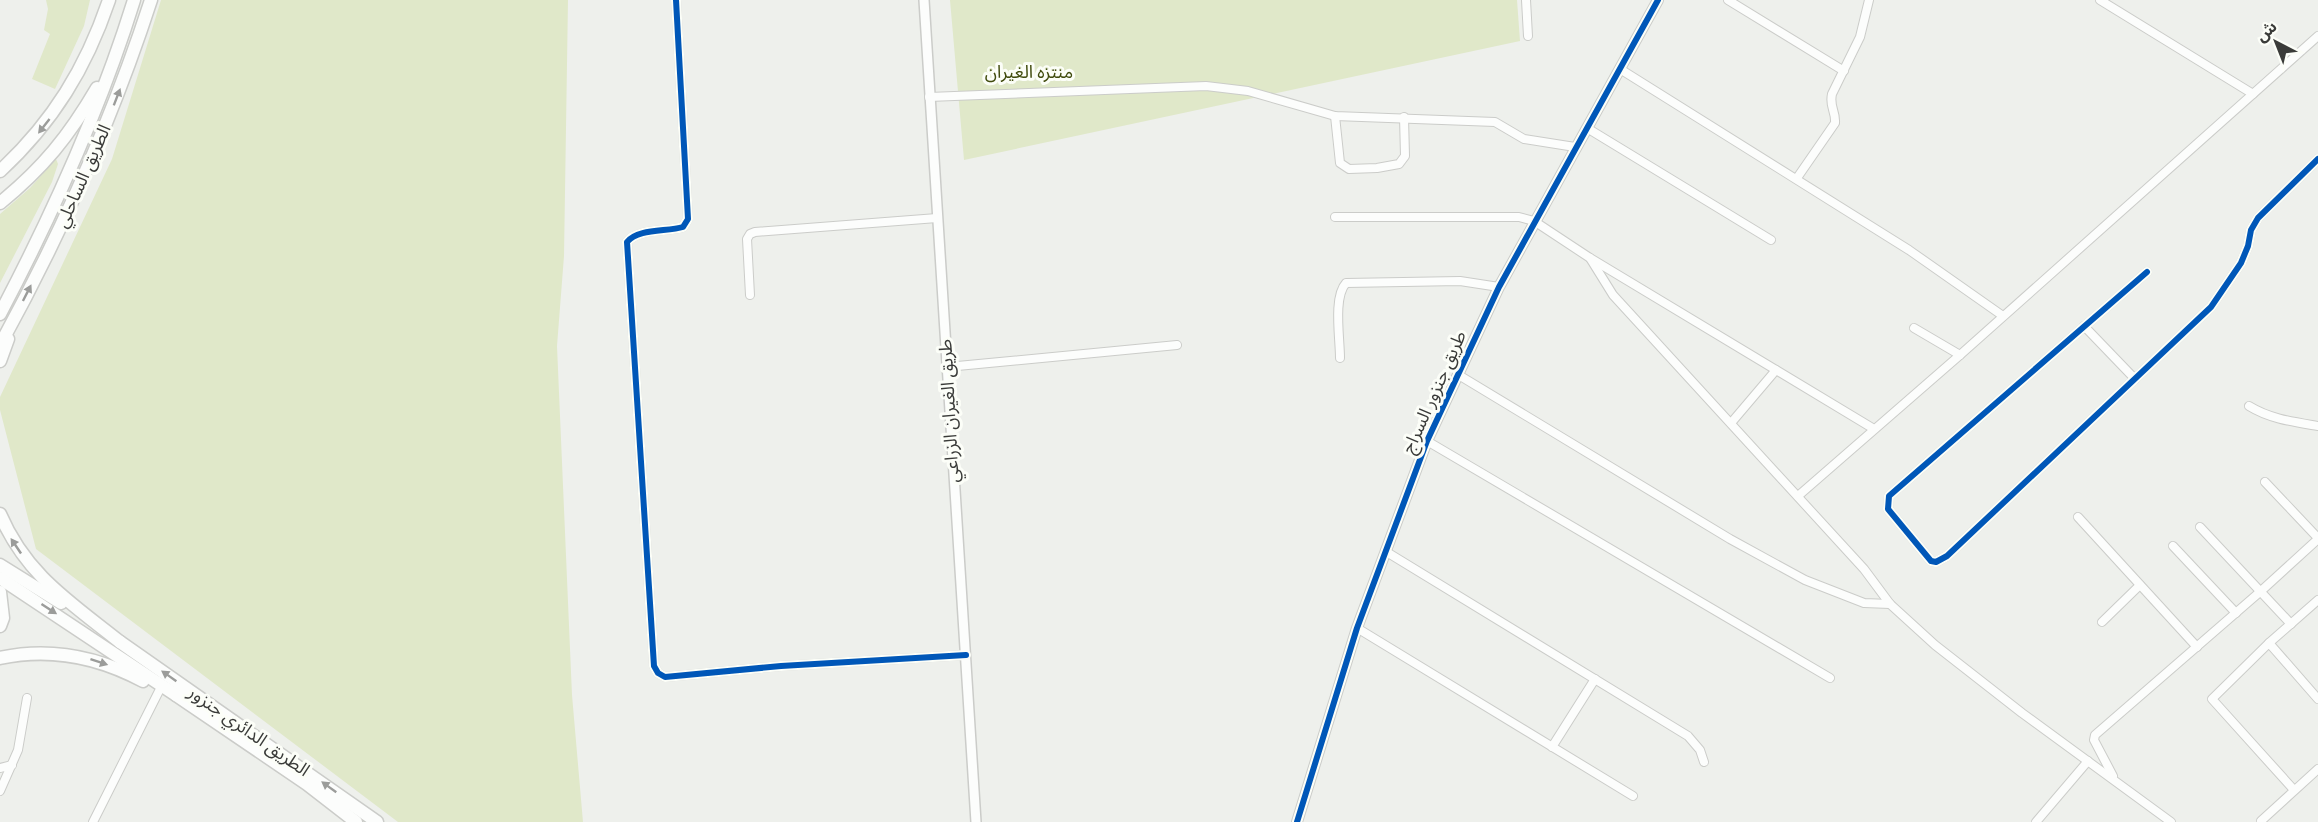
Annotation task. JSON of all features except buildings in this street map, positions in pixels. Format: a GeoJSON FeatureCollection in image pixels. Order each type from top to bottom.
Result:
{"type":"FeatureCollection","features":[{"type":"Feature","properties":{"kind":"main road"},"geometry":{"type":"LineString","coordinates":[[0,171],[37,134],[65,96],[87,54],[109,0]]}},
{"type":"Feature","properties":{"kind":"main road","name":"الطريق الساحلي"},"geometry":{"type":"LineString","coordinates":[[0,314],[58,198],[118,51],[134,0]]}},
{"type":"Feature","properties":{"kind":"main road","name":"الطريق الساحلي"},"geometry":{"type":"LineString","coordinates":[[0,345],[59,232],[104,131],[151,0]]}},
{"type":"Feature","properties":{"kind":"main road"},"geometry":{"type":"LineString","coordinates":[[0,203],[27,181],[60,147],[118,51]]}},
{"type":"Feature","properties":{"kind":"main road"},"geometry":{"type":"LineString","coordinates":[[0,361],[15,318]]}},
{"type":"Feature","properties":{"kind":"main road"},"geometry":{"type":"LineString","coordinates":[[0,514],[9,534],[34,570],[47,584],[120,642]]}},
{"type":"Feature","properties":{"kind":"main road"},"geometry":{"type":"LineString","coordinates":[[0,565],[120,642]]}},
{"type":"Feature","properties":{"kind":"main road"},"geometry":{"type":"LineString","coordinates":[[0,578],[176,695]]}},
{"type":"Feature","properties":{"kind":"main road"},"geometry":{"type":"LineString","coordinates":[[0,592],[3,618],[0,626]]}},
{"type":"Feature","properties":{"kind":"main road","name":"الطريق الدائري جنزور"},"geometry":{"type":"LineString","coordinates":[[120,642],[377,822]]}},
{"type":"Feature","properties":{"kind":"main road"},"geometry":{"type":"LineString","coordinates":[[0,658],[44,653],[73,655],[97,660],[176,695]]}},
{"type":"Feature","properties":{"kind":"main road","name":"الطريق الدائري جنزور"},"geometry":{"type":"LineString","coordinates":[[176,695],[307,784],[356,822]]}},
{"type":"Feature","properties":{"kind":"street"},"geometry":{"type":"LineString","coordinates":[[676,0],[688,219],[682,227],[638,235],[631,237],[627,242],[654,666],[658,673],[665,677],[781,666],[966,656]]}},
{"type":"Feature","properties":{"kind":"street","name":"طريق الغيران الزراعي"},"geometry":{"type":"LineString","coordinates":[[924,0],[976,822]]}},
{"type":"Feature","properties":{"kind":"street"},"geometry":{"type":"LineString","coordinates":[[1526,0],[1528,36]]}},
{"type":"Feature","properties":{"kind":"street","name":"طريق جنزور السراج"},"geometry":{"type":"LineString","coordinates":[[1297,822],[1357,628],[1427,441],[1499,287],[1658,0]]}},
{"type":"Feature","properties":{"kind":"street"},"geometry":{"type":"LineString","coordinates":[[1728,0],[1844,71]]}},
{"type":"Feature","properties":{"kind":"street"},"geometry":{"type":"LineString","coordinates":[[1797,178],[1835,123],[1830,102],[1832,94],[1860,37],[1869,0]]}},
{"type":"Feature","properties":{"kind":"street"},"geometry":{"type":"LineString","coordinates":[[2100,0],[2253,94]]}},
{"type":"Feature","properties":{"kind":"street"},"geometry":{"type":"LineString","coordinates":[[1798,496],[2318,36]]}},
{"type":"Feature","properties":{"kind":"street"},"geometry":{"type":"LineString","coordinates":[[1620,69],[1909,250],[2003,316]]}},
{"type":"Feature","properties":{"kind":"street"},"geometry":{"type":"LineString","coordinates":[[929,97],[1206,86],[1248,92],[1335,116],[1495,122],[1524,140],[1575,147]]}},
{"type":"Feature","properties":{"kind":"street"},"geometry":{"type":"LineString","coordinates":[[1335,116],[1340,163],[1349,169],[1399,164],[1405,156],[1404,117]]}},
{"type":"Feature","properties":{"kind":"street"},"geometry":{"type":"LineString","coordinates":[[1587,128],[1771,240]]}},
{"type":"Feature","properties":{"kind":"street"},"geometry":{"type":"LineString","coordinates":[[2147,272],[1889,496],[1888,509],[1931,561],[1936,562],[1947,556],[2211,307],[2241,263],[2251,230],[2258,218],[2318,159]]}},
{"type":"Feature","properties":{"kind":"street"},"geometry":{"type":"LineString","coordinates":[[1335,216],[1519,217],[1534,221],[1590,258],[1874,429]]}},
{"type":"Feature","properties":{"kind":"street"},"geometry":{"type":"LineString","coordinates":[[750,295],[747,239],[750,234],[937,218]]}},
{"type":"Feature","properties":{"kind":"street"},"geometry":{"type":"LineString","coordinates":[[1590,258],[1613,295],[1864,569],[1890,604],[1935,645],[2171,822]]}},
{"type":"Feature","properties":{"kind":"street"},"geometry":{"type":"LineString","coordinates":[[1340,358],[1338,300],[1340,290],[1346,284],[1460,281],[1499,287]]}},
{"type":"Feature","properties":{"kind":"street"},"geometry":{"type":"LineString","coordinates":[[2084,326],[2135,379]]}},
{"type":"Feature","properties":{"kind":"street"},"geometry":{"type":"LineString","coordinates":[[1914,328],[1960,355]]}},
{"type":"Feature","properties":{"kind":"street"},"geometry":{"type":"LineString","coordinates":[[947,367],[1178,345]]}},
{"type":"Feature","properties":{"kind":"street"},"geometry":{"type":"LineString","coordinates":[[1731,423],[1776,370]]}},
{"type":"Feature","properties":{"kind":"street"},"geometry":{"type":"LineString","coordinates":[[1457,374],[1730,539],[1796,575],[1864,603],[1890,604]]}},
{"type":"Feature","properties":{"kind":"street"},"geometry":{"type":"LineString","coordinates":[[2249,406],[2287,421],[2318,426]]}},
{"type":"Feature","properties":{"kind":"street"},"geometry":{"type":"LineString","coordinates":[[1427,441],[1830,678]]}},
{"type":"Feature","properties":{"kind":"street"},"geometry":{"type":"LineString","coordinates":[[2115,780],[2094,740],[2095,735],[2262,591],[2318,539],[2265,482]]}},
{"type":"Feature","properties":{"kind":"street"},"geometry":{"type":"LineString","coordinates":[[2078,517],[2197,647]]}},
{"type":"Feature","properties":{"kind":"street"},"geometry":{"type":"LineString","coordinates":[[2200,527],[2291,624]]}},
{"type":"Feature","properties":{"kind":"street"},"geometry":{"type":"LineString","coordinates":[[2173,546],[2236,613]]}},
{"type":"Feature","properties":{"kind":"street"},"geometry":{"type":"LineString","coordinates":[[1385,551],[1688,736],[1700,750],[1704,762]]}},
{"type":"Feature","properties":{"kind":"street"},"geometry":{"type":"LineString","coordinates":[[2102,622],[2140,585]]}},
{"type":"Feature","properties":{"kind":"street"},"geometry":{"type":"LineString","coordinates":[[2294,790],[2212,699],[2269,643],[2318,600]]}},
{"type":"Feature","properties":{"kind":"street"},"geometry":{"type":"LineString","coordinates":[[1357,628],[1633,796]]}},
{"type":"Feature","properties":{"kind":"street"},"geometry":{"type":"LineString","coordinates":[[2269,643],[2318,699]]}},
{"type":"Feature","properties":{"kind":"street"},"geometry":{"type":"LineString","coordinates":[[1552,747],[1595,680]]}},
{"type":"Feature","properties":{"kind":"street"},"geometry":{"type":"LineString","coordinates":[[93,822],[160,689]]}},
{"type":"Feature","properties":{"kind":"street"},"geometry":{"type":"LineString","coordinates":[[0,791],[18,750],[27,698]]}},
{"type":"Feature","properties":{"kind":"street"},"geometry":{"type":"LineString","coordinates":[[2036,822],[2088,761]]}},
{"type":"Feature","properties":{"kind":"street"},"geometry":{"type":"LineString","coordinates":[[0,768],[12,765]]}},
{"type":"Feature","properties":{"kind":"street"},"geometry":{"type":"LineString","coordinates":[[2260,821],[2318,769]]}},
{"type":"Feature","properties":{"kind":"green space"},"geometry":{"type":"Polygon","coordinates":[[[46,0],[90,0],[84,26],[55,89],[32,79],[50,34],[44,30],[48,9],[46,0]]]}},
{"type":"Feature","properties":{"kind":"green space"},"geometry":{"type":"Polygon","coordinates":[[[161,0],[568,0],[564,256],[557,346],[572,695],[583,822],[398,822],[36,549],[0,410],[0,397],[112,159],[161,0]]]}},
{"type":"Feature","properties":{"kind":"green space","name":"منتزه الغيران"},"geometry":{"type":"Polygon","coordinates":[[[950,0],[1517,0],[1520,41],[964,160],[950,0]]]}},
{"type":"Feature","properties":{"kind":"green space"},"geometry":{"type":"Polygon","coordinates":[[[56,159],[58,164],[52,182],[0,283],[0,214],[30,188],[56,159]]]}},
{"type":"Feature","properties":{"kind":"cycle path"},"geometry":{"type":"LineString","coordinates":[[676,0],[688,219],[683,227],[645,232],[627,242],[654,666],[658,673],[665,677],[781,666],[966,655]]}},
{"type":"Feature","properties":{"kind":"cycle path"},"geometry":{"type":"LineString","coordinates":[[1297,822],[1357,628],[1427,441],[1499,287],[1658,0]]}},
{"type":"Feature","properties":{"kind":"cycle path"},"geometry":{"type":"LineString","coordinates":[[2147,272],[1889,496],[1888,509],[1931,561],[1936,562],[1947,556],[2211,307],[2241,263],[2251,230],[2258,218],[2318,159]]}}]}
